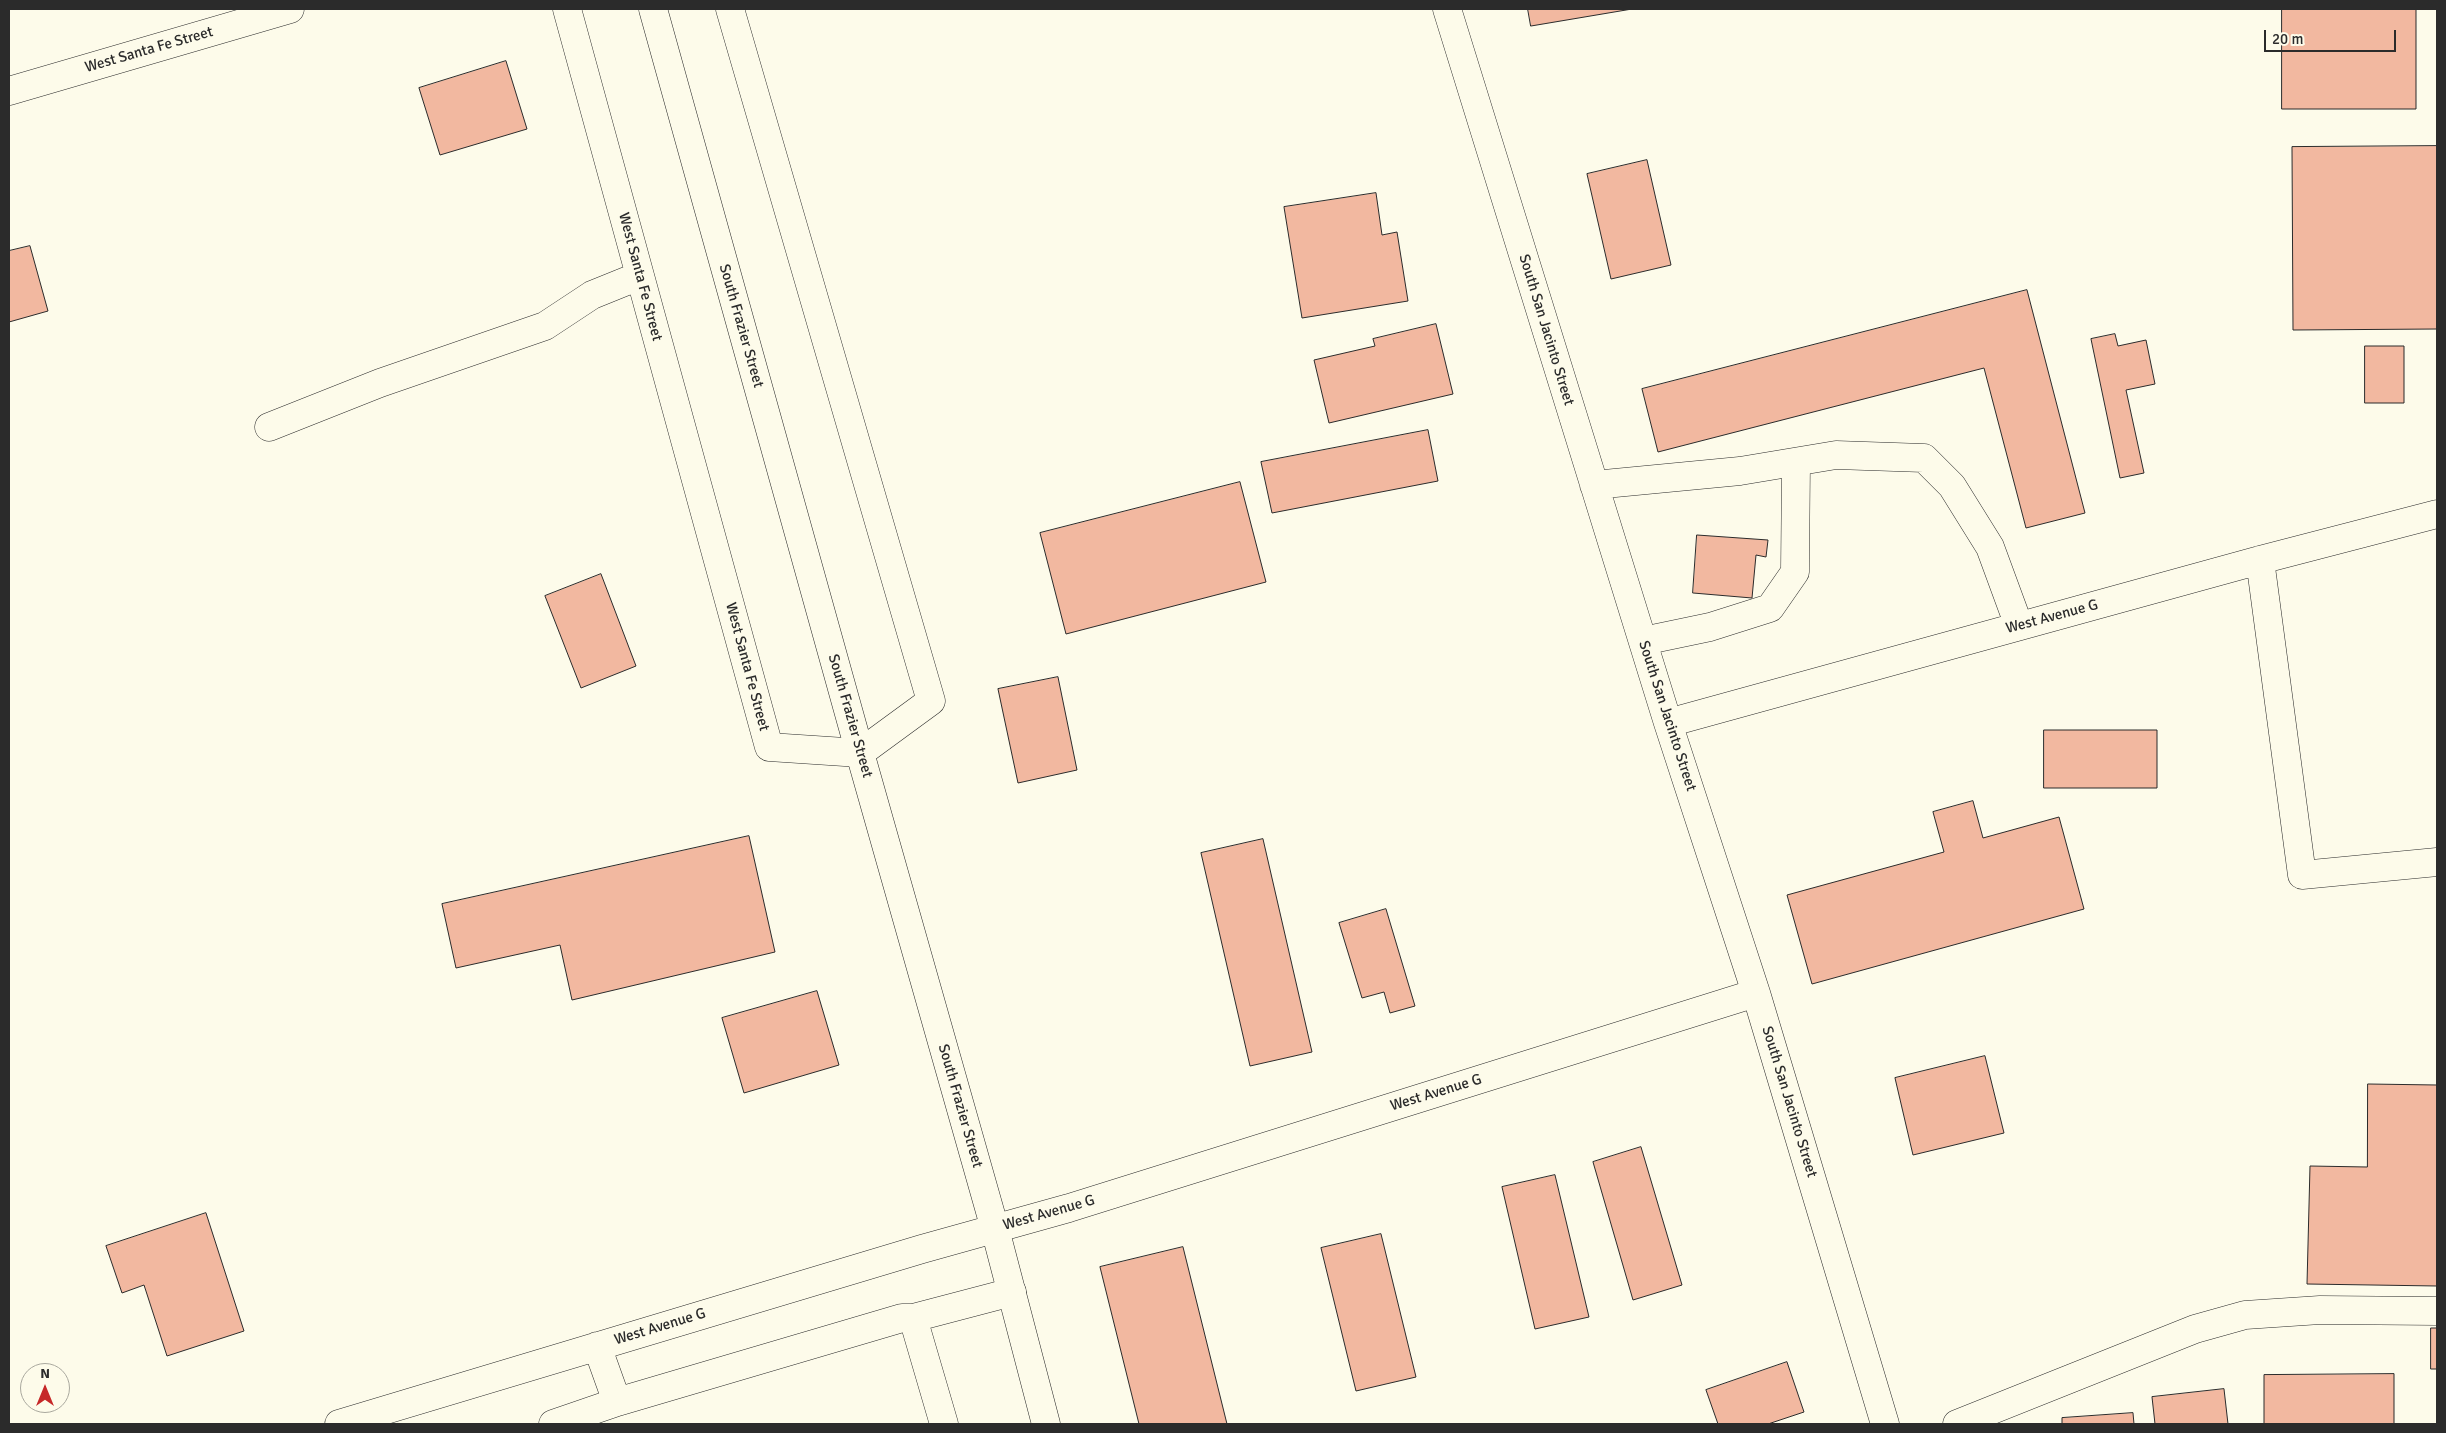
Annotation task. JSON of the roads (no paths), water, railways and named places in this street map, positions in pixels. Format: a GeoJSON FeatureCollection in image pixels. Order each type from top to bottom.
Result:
{"type":"FeatureCollection","features":[{"type":"Feature","properties":{"kind":"street","name":"West Santa Fe Street"},"geometry":{"type":"LineString","coordinates":[[9,91],[290,9]]}},
{"type":"Feature","properties":{"kind":"street","name":"West Santa Fe Street"},"geometry":{"type":"LineString","coordinates":[[567,9],[769,747],[860,752]]}},
{"type":"Feature","properties":{"kind":"street","name":"South Frazier Street"},"geometry":{"type":"LineString","coordinates":[[653,9],[995,1229],[1046,1424]]}},
{"type":"Feature","properties":{"kind":"street"},"geometry":{"type":"LineString","coordinates":[[730,9],[931,701],[860,752]]}},
{"type":"Feature","properties":{"kind":"street","name":"South San Jacinto Street"},"geometry":{"type":"LineString","coordinates":[[1447,9],[1642,641],[1756,993],[1885,1424]]}},
{"type":"Feature","properties":{"kind":"street"},"geometry":{"type":"LineString","coordinates":[[269,427],[380,383],[545,326],[592,295],[640,276]]}},
{"type":"Feature","properties":{"kind":"street"},"geometry":{"type":"LineString","coordinates":[[1594,485],[1740,472],[1836,455],[1924,458],[1952,486],[1990,547],[2019,626]]}},
{"type":"Feature","properties":{"kind":"street"},"geometry":{"type":"LineString","coordinates":[[1642,641],[1710,628],[1770,608],[1795,572],[1796,462]]}},
{"type":"Feature","properties":{"kind":"street","name":"West Avenue G"},"geometry":{"type":"LineString","coordinates":[[1668,723],[2260,560],[2437,514]]}},
{"type":"Feature","properties":{"kind":"street"},"geometry":{"type":"LineString","coordinates":[[2260,560],[2302,875],[2437,862]]}},
{"type":"Feature","properties":{"kind":"street","name":"West Avenue G"},"geometry":{"type":"LineString","coordinates":[[351,1422],[922,1248],[1078,1205],[1756,993]]}},
{"type":"Feature","properties":{"kind":"street"},"geometry":{"type":"LineString","coordinates":[[553,1424],[617,1402],[902,1318],[913,1318],[1012,1292]]}},
{"type":"Feature","properties":{"kind":"street"},"geometry":{"type":"LineString","coordinates":[[1957,1424],[2195,1329],[2245,1316],[2320,1310],[2437,1311]]}},
{"type":"Feature","properties":{"kind":"street"},"geometry":{"type":"LineString","coordinates":[[913,1318],[944,1424]]}},
{"type":"Feature","properties":{"kind":"street"},"geometry":{"type":"LineString","coordinates":[[597,1346],[617,1402]]}}]}
